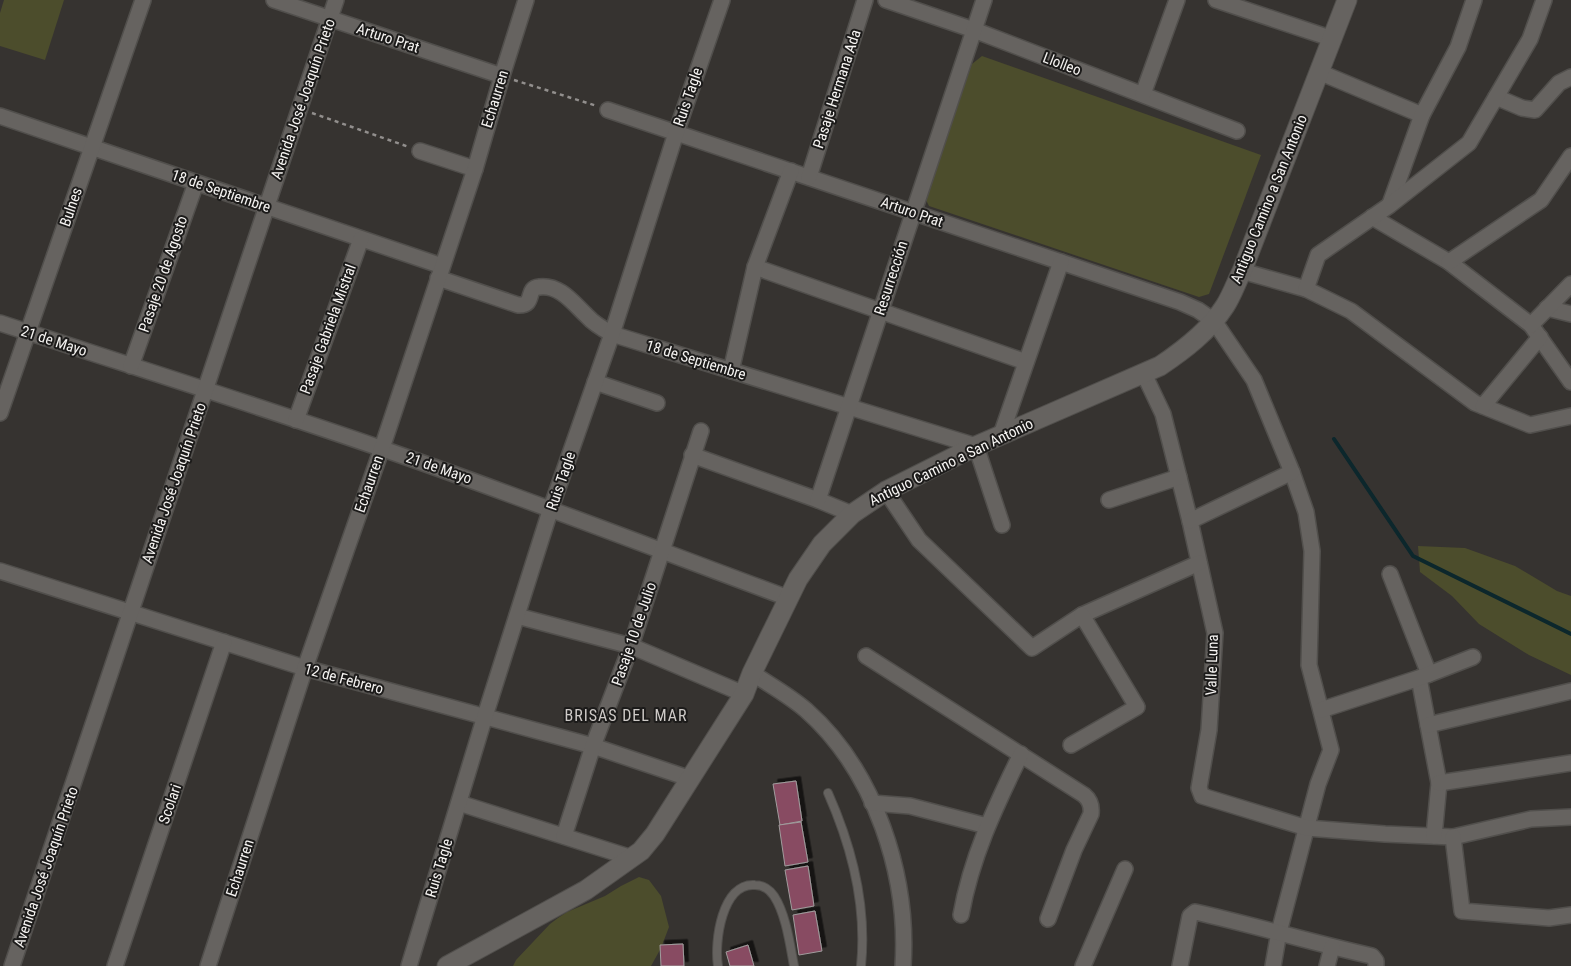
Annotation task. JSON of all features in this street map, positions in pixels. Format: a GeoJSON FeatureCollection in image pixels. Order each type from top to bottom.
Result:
{"type":"FeatureCollection","features":[{"type":"Feature","properties":{"kind":"street","name":"Bulnes"},"geometry":{"type":"LineString","coordinates":[[0,413],[142,0]]}},
{"type":"Feature","properties":{"kind":"street","name":"Arturo Prat"},"geometry":{"type":"LineString","coordinates":[[274,0],[502,76]]}},
{"type":"Feature","properties":{"kind":"street","name":"Avenida José Joaquín Prieto"},"geometry":{"type":"LineString","coordinates":[[12,966],[336,0]]}},
{"type":"Feature","properties":{"kind":"street","name":"Echaurren"},"geometry":{"type":"LineString","coordinates":[[208,966],[305,668],[382,448],[475,169],[526,0]]}},
{"type":"Feature","properties":{"kind":"street","name":"Ruis Tagle"},"geometry":{"type":"LineString","coordinates":[[409,966],[551,508],[612,334],[676,132],[722,0]]}},
{"type":"Feature","properties":{"kind":"street","name":"Pasaje Hermana Ada"},"geometry":{"type":"LineString","coordinates":[[809,177],[865,0]]}},
{"type":"Feature","properties":{"kind":"street","name":"Llolleo"},"geometry":{"type":"LineString","coordinates":[[886,0],[974,30],[1237,131]]}},
{"type":"Feature","properties":{"kind":"street","name":"Resurrección"},"geometry":{"type":"LineString","coordinates":[[818,500],[984,0]]}},
{"type":"Feature","properties":{"kind":"street"},"geometry":{"type":"LineString","coordinates":[[1143,94],[1177,0]]}},
{"type":"Feature","properties":{"kind":"street"},"geometry":{"type":"LineString","coordinates":[[1216,0],[1333,39]]}},
{"type":"Feature","properties":{"kind":"street","name":"Antiguo Camino a San Antonio"},"geometry":{"type":"LineString","coordinates":[[447,966],[586,890],[641,851],[655,834],[744,694],[788,598],[805,567],[822,544],[852,514],[886,491],[976,446],[1160,366],[1184,349],[1214,321],[1225,306],[1242,271],[1347,0]]}},
{"type":"Feature","properties":{"kind":"street"},"geometry":{"type":"LineString","coordinates":[[1390,205],[1422,116],[1458,47],[1474,0]]}},
{"type":"Feature","properties":{"kind":"street"},"geometry":{"type":"LineString","coordinates":[[1306,289],[1318,255],[1390,205],[1469,143],[1530,39],[1544,0]]}},
{"type":"Feature","properties":{"kind":"street"},"geometry":{"type":"LineString","coordinates":[[1319,72],[1422,116]]}},
{"type":"Feature","properties":{"kind":"street"},"geometry":{"type":"LineString","coordinates":[[1496,97],[1522,108],[1535,110],[1559,83],[1571,77]]}},
{"type":"Feature","properties":{"kind":"street","name":"Arturo Prat"},"geometry":{"type":"LineString","coordinates":[[608,110],[1180,302],[1198,310],[1214,321]]}},
{"type":"Feature","properties":{"kind":"street","name":"18 de Septiembre"},"geometry":{"type":"LineString","coordinates":[[0,116],[361,239],[518,305],[522,306],[529,301],[535,288],[553,290],[570,299],[596,324],[612,334],[976,446]]}},
{"type":"Feature","properties":{"kind":"street"},"geometry":{"type":"LineString","coordinates":[[420,150],[475,169]]}},
{"type":"Feature","properties":{"kind":"street"},"geometry":{"type":"LineString","coordinates":[[1449,262],[1541,200],[1571,156]]}},
{"type":"Feature","properties":{"kind":"street"},"geometry":{"type":"LineString","coordinates":[[731,371],[755,267],[791,171]]}},
{"type":"Feature","properties":{"kind":"street","name":"Pasaje 20 de Agosto"},"geometry":{"type":"LineString","coordinates":[[131,366],[196,183]]}},
{"type":"Feature","properties":{"kind":"street"},"geometry":{"type":"LineString","coordinates":[[1372,217],[1449,262],[1535,331],[1571,382]]}},
{"type":"Feature","properties":{"kind":"street","name":"Pasaje Gabriela Mistral"},"geometry":{"type":"LineString","coordinates":[[296,420],[361,239]]}},
{"type":"Feature","properties":{"kind":"street"},"geometry":{"type":"LineString","coordinates":[[1001,435],[1061,262]]}},
{"type":"Feature","properties":{"kind":"street"},"geometry":{"type":"LineString","coordinates":[[755,267],[1026,362]]}},
{"type":"Feature","properties":{"kind":"street"},"geometry":{"type":"LineString","coordinates":[[1242,271],[1306,289],[1351,311],[1475,403],[1530,425],[1571,416]]}},
{"type":"Feature","properties":{"kind":"street"},"geometry":{"type":"LineString","coordinates":[[1483,406],[1535,331],[1547,308],[1571,284]]}},
{"type":"Feature","properties":{"kind":"street"},"geometry":{"type":"LineString","coordinates":[[1547,308],[1571,314]]}},
{"type":"Feature","properties":{"kind":"street"},"geometry":{"type":"LineString","coordinates":[[1214,321],[1254,380],[1292,472],[1306,512],[1312,552],[1309,665],[1331,750],[1318,784],[1279,932],[1274,966]]}},
{"type":"Feature","properties":{"kind":"street","name":"21 de Mayo"},"geometry":{"type":"LineString","coordinates":[[0,323],[382,448],[551,508],[788,598]]}},
{"type":"Feature","properties":{"kind":"street","name":"Valle Luna"},"geometry":{"type":"LineString","coordinates":[[1144,374],[1163,414],[1190,520],[1215,633],[1209,730],[1199,788],[1202,796],[1307,828]]}},
{"type":"Feature","properties":{"kind":"street"},"geometry":{"type":"LineString","coordinates":[[595,382],[657,403]]}},
{"type":"Feature","properties":{"kind":"street","name":"Pasaje 10 de Julio"},"geometry":{"type":"LineString","coordinates":[[564,836],[593,746],[631,646],[663,552],[701,431]]}},
{"type":"Feature","properties":{"kind":"street"},"geometry":{"type":"LineString","coordinates":[[976,446],[1002,525]]}},
{"type":"Feature","properties":{"kind":"street"},"geometry":{"type":"LineString","coordinates":[[692,455],[852,514]]}},
{"type":"Feature","properties":{"kind":"street"},"geometry":{"type":"LineString","coordinates":[[1190,520],[1292,472]]}},
{"type":"Feature","properties":{"kind":"street"},"geometry":{"type":"LineString","coordinates":[[1109,500],[1179,477]]}},
{"type":"Feature","properties":{"kind":"street"},"geometry":{"type":"LineString","coordinates":[[886,491],[919,540],[1032,648],[1082,615],[1199,563]]}},
{"type":"Feature","properties":{"kind":"street","name":"12 de Febrero"},"geometry":{"type":"LineString","coordinates":[[0,571],[305,668],[593,746],[691,778]]}},
{"type":"Feature","properties":{"kind":"street"},"geometry":{"type":"LineString","coordinates":[[1390,574],[1424,676],[1428,725],[1440,783],[1434,836]]}},
{"type":"Feature","properties":{"kind":"street"},"geometry":{"type":"LineString","coordinates":[[1071,745],[1137,707],[1082,615]]}},
{"type":"Feature","properties":{"kind":"street"},"geometry":{"type":"LineString","coordinates":[[517,616],[631,646],[744,694]]}},
{"type":"Feature","properties":{"kind":"street","name":"Scolari"},"geometry":{"type":"LineString","coordinates":[[115,966],[224,642]]}},
{"type":"Feature","properties":{"kind":"street"},"geometry":{"type":"LineString","coordinates":[[866,656],[1087,798],[1091,805],[1091,814],[1074,850],[1048,919]]}},
{"type":"Feature","properties":{"kind":"street"},"geometry":{"type":"LineString","coordinates":[[1321,710],[1424,676],[1473,657]]}},
{"type":"Feature","properties":{"kind":"street"},"geometry":{"type":"LineString","coordinates":[[752,673],[806,709],[852,766],[872,802],[884,831],[898,878],[904,927],[903,966]]}},
{"type":"Feature","properties":{"kind":"street"},"geometry":{"type":"LineString","coordinates":[[1428,725],[1571,691]]}},
{"type":"Feature","properties":{"kind":"street"},"geometry":{"type":"LineString","coordinates":[[961,916],[970,871],[987,826],[1021,754]]}},
{"type":"Feature","properties":{"kind":"street"},"geometry":{"type":"LineString","coordinates":[[1440,783],[1571,763]]}},
{"type":"Feature","properties":{"kind":"street"},"geometry":{"type":"LineString","coordinates":[[872,802],[910,806],[987,826]]}},
{"type":"Feature","properties":{"kind":"street"},"geometry":{"type":"LineString","coordinates":[[459,803],[632,858]]}},
{"type":"Feature","properties":{"kind":"street"},"geometry":{"type":"LineString","coordinates":[[1307,828],[1453,837],[1531,819],[1571,816]]}},
{"type":"Feature","properties":{"kind":"street"},"geometry":{"type":"LineString","coordinates":[[1453,837],[1462,911],[1549,918],[1571,915]]}},
{"type":"Feature","properties":{"kind":"street"},"geometry":{"type":"LineString","coordinates":[[1083,966],[1125,869]]}},
{"type":"Feature","properties":{"kind":"street"},"geometry":{"type":"LineString","coordinates":[[1180,966],[1190,916],[1195,912],[1372,956],[1376,961],[1376,966]]}},
{"type":"Feature","properties":{"kind":"street"},"geometry":{"type":"LineString","coordinates":[[1327,966],[1332,947]]}},
{"type":"Feature","properties":{"kind":"lane"},"geometry":{"type":"LineString","coordinates":[[828,793],[847,842],[854,867],[861,915],[862,966]]}},
{"type":"Feature","properties":{"kind":"lane"},"geometry":{"type":"LineString","coordinates":[[718,966],[718,935],[724,912],[732,896],[748,885],[766,888],[771,892],[781,908],[794,966]]}},
{"type":"Feature","properties":{"kind":"path"},"geometry":{"type":"LineString","coordinates":[[502,76],[582,100],[608,110]]}},
{"type":"Feature","properties":{"kind":"path"},"geometry":{"type":"LineString","coordinates":[[300,109],[420,150]]}},
{"type":"Feature","properties":{"kind":"green space"},"geometry":{"type":"Polygon","coordinates":[[[4,0],[64,0],[45,60],[0,46],[0,13],[4,0]]]}},
{"type":"Feature","properties":{"kind":"green space"},"geometry":{"type":"Polygon","coordinates":[[[982,56],[1261,155],[1209,294],[1199,297],[929,206],[924,196],[972,64],[982,56]]]}},
{"type":"Feature","properties":{"kind":"green space"},"geometry":{"type":"Polygon","coordinates":[[[1418,546],[1465,548],[1515,566],[1557,591],[1571,596],[1571,675],[1529,655],[1479,624],[1452,596],[1420,572],[1418,546]]]}},
{"type":"Feature","properties":{"kind":"green space"},"geometry":{"type":"Polygon","coordinates":[[[639,877],[649,880],[661,896],[669,927],[661,948],[651,966],[513,966],[516,960],[558,918],[567,912],[605,896],[639,877]]]}},
{"type":"Feature","properties":{"kind":"building"},"geometry":{"type":"Polygon","coordinates":[[[796,781],[802,821],[780,825],[773,784],[796,781]]]}},
{"type":"Feature","properties":{"kind":"building"},"geometry":{"type":"Polygon","coordinates":[[[801,822],[808,862],[785,866],[779,825],[801,822]]]}},
{"type":"Feature","properties":{"kind":"building"},"geometry":{"type":"Polygon","coordinates":[[[808,866],[814,906],[792,910],[785,870],[808,866]]]}},
{"type":"Feature","properties":{"kind":"building"},"geometry":{"type":"Polygon","coordinates":[[[815,911],[822,951],[799,955],[793,915],[815,911]]]}},
{"type":"Feature","properties":{"kind":"building"},"geometry":{"type":"Polygon","coordinates":[[[683,944],[684,966],[661,966],[660,945],[683,944]]]}},
{"type":"Feature","properties":{"kind":"building"},"geometry":{"type":"Polygon","coordinates":[[[748,945],[754,966],[730,966],[726,952],[748,945]]]}},
{"type":"Feature","properties":{"kind":"waterway"},"geometry":{"type":"LineString","coordinates":[[1334,439],[1413,556],[1571,634]]}},
{"type":"Feature","properties":{"kind":"district","name":"BRISAS DEL MAR"},"geometry":{"type":"Point","coordinates":[626,715]}}]}
